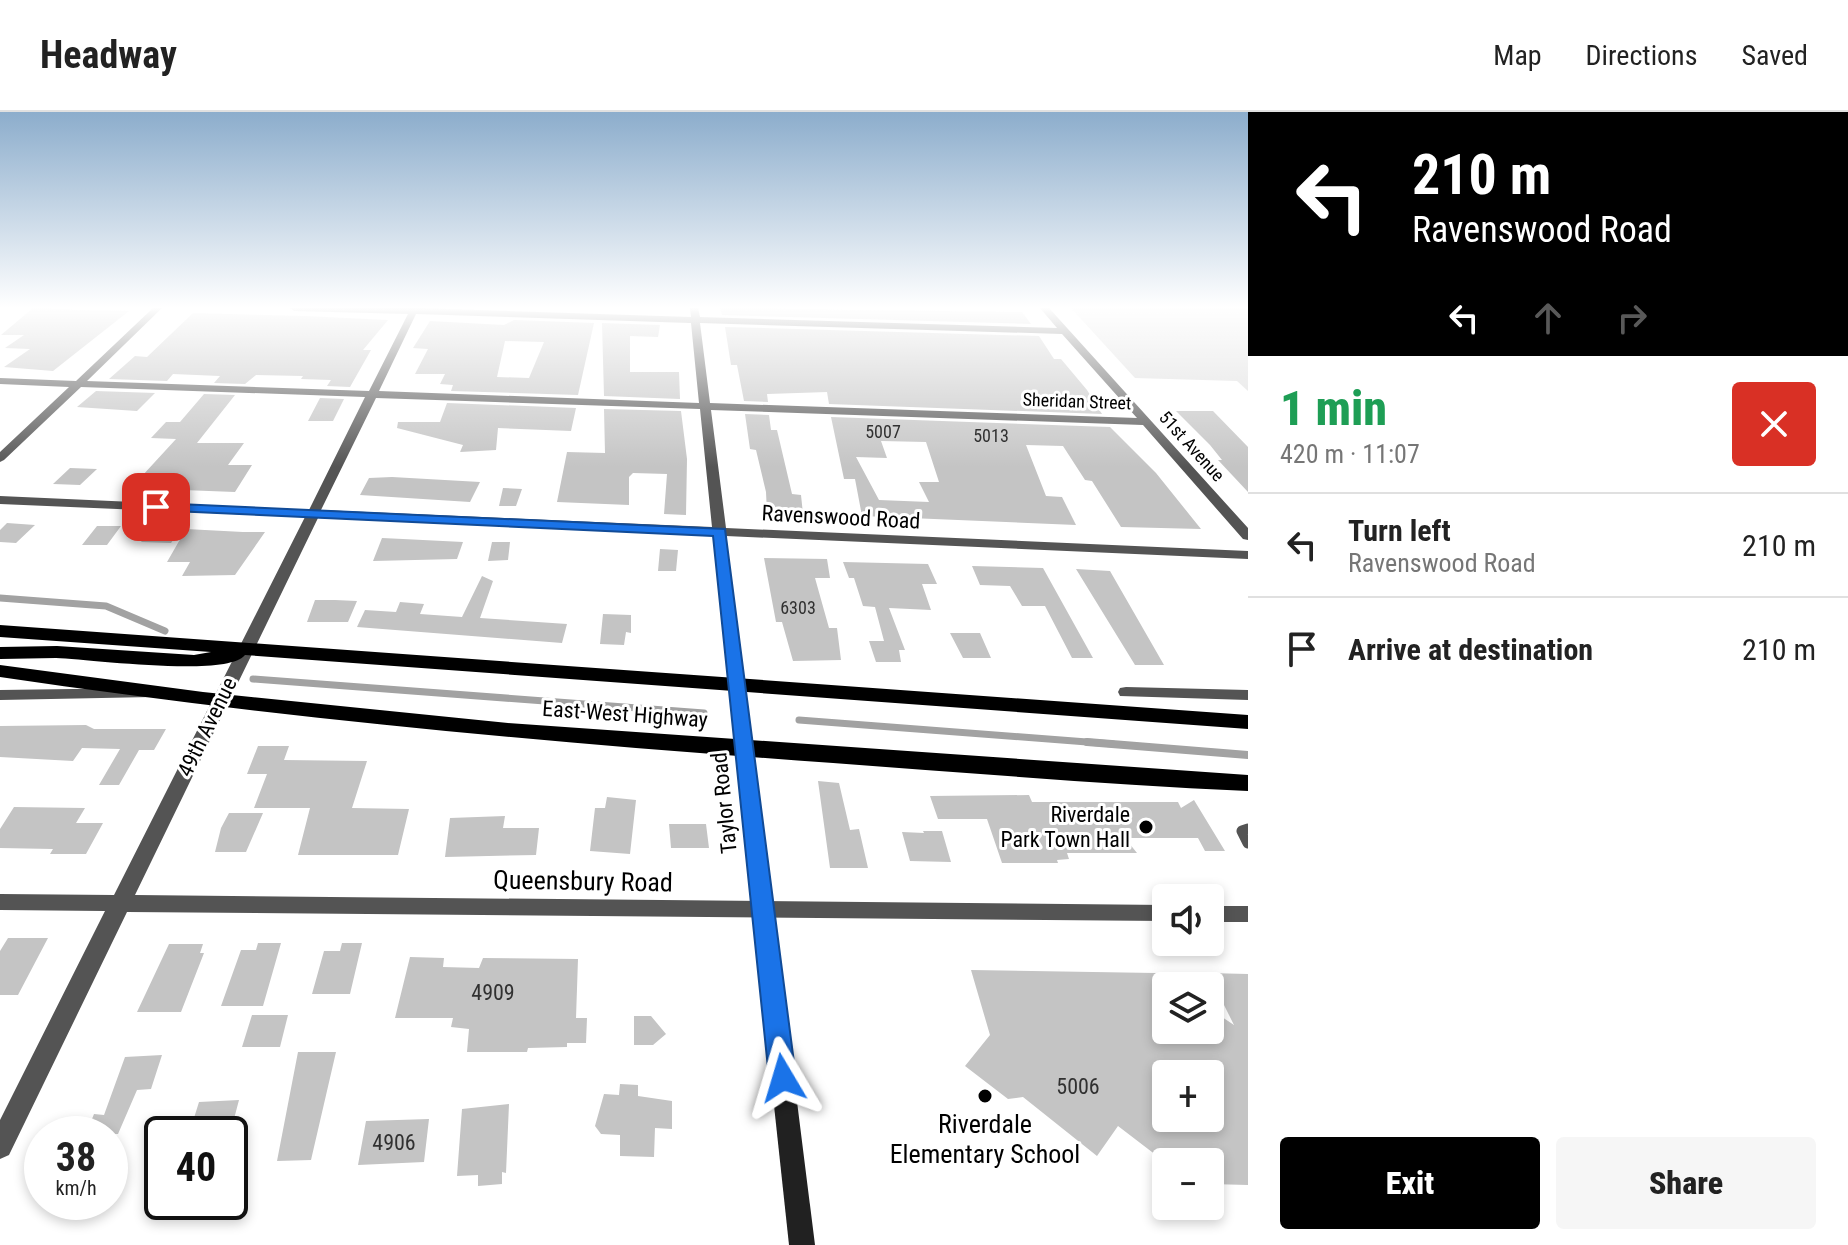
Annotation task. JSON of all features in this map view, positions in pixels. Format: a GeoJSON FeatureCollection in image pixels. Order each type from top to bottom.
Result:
{"type":"FeatureCollection","features":[{"type":"Feature","properties":{"kind":"main road","name":"East-West Highway"},"geometry":{"type":"LineString","coordinates":[[0,631],[1248,722]]}},
{"type":"Feature","properties":{"kind":"main road"},"geometry":{"type":"LineString","coordinates":[[0,653],[194,661],[229,658],[246,649]]}},
{"type":"Feature","properties":{"kind":"main road","name":"East-West Highway"},"geometry":{"type":"LineString","coordinates":[[0,671],[219,703],[744,749],[1248,783]]}},
{"type":"Feature","properties":{"kind":"street"},"geometry":{"type":"LineString","coordinates":[[0,458],[102,361]]}},
{"type":"Feature","properties":{"kind":"street","name":"49th Avenue"},"geometry":{"type":"LineString","coordinates":[[0,1146],[389,361]]}},
{"type":"Feature","properties":{"kind":"street","name":"Taylor Road"},"geometry":{"type":"LineString","coordinates":[[700,361],[802,1245]]}},
{"type":"Feature","properties":{"kind":"street","name":"51st Avenue"},"geometry":{"type":"LineString","coordinates":[[1092,361],[1248,536]]}},
{"type":"Feature","properties":{"kind":"street","name":"Sheridan Street"},"geometry":{"type":"LineString","coordinates":[[0,381],[1146,422]]}},
{"type":"Feature","properties":{"kind":"street","name":"Ravenswood Road"},"geometry":{"type":"LineString","coordinates":[[0,500],[1248,555]]}},
{"type":"Feature","properties":{"kind":"street"},"geometry":{"type":"LineString","coordinates":[[1126,692],[1248,695]]}},
{"type":"Feature","properties":{"kind":"street"},"geometry":{"type":"LineString","coordinates":[[0,695],[153,693]]}},
{"type":"Feature","properties":{"kind":"street","name":"Queensbury Road"},"geometry":{"type":"LineString","coordinates":[[0,902],[1152,913]]}},
{"type":"Feature","properties":{"kind":"street"},"geometry":{"type":"LineString","coordinates":[[1224,914],[1248,914]]}},
{"type":"Feature","properties":{"kind":"lane"},"geometry":{"type":"LineString","coordinates":[[1248,829],[1242,831],[1248,843]]}},
{"type":"Feature","properties":{"kind":"shaded area"},"geometry":{"type":"Polygon","coordinates":[[[1119,361],[1248,361],[1248,391],[1237,381],[1135,378],[1119,361]]]}},
{"type":"Feature","properties":{"kind":"building"},"geometry":{"type":"Polygon","coordinates":[[[13,361],[66,361],[53,371],[4,367],[13,361]]]}},
{"type":"Feature","properties":{"kind":"building"},"geometry":{"type":"Polygon","coordinates":[[[129,361],[365,361],[350,387],[327,386],[331,380],[301,379],[303,376],[256,375],[245,384],[214,383],[220,376],[173,374],[167,381],[109,379],[129,361]]]}},
{"type":"Feature","properties":{"kind":"building"},"geometry":{"type":"Polygon","coordinates":[[[422,361],[501,361],[497,377],[529,378],[536,361],[586,361],[578,395],[451,391],[453,385],[440,384],[445,374],[415,374],[422,361]]]}},
{"type":"Feature","properties":{"kind":"building"},"geometry":{"type":"Polygon","coordinates":[[[603,361],[630,361],[630,372],[679,372],[680,399],[604,396],[603,361]]]}},
{"type":"Feature","properties":{"kind":"building"},"geometry":{"type":"Polygon","coordinates":[[[730,361],[1063,361],[1102,414],[829,404],[827,392],[767,394],[768,402],[744,401],[737,365],[731,365],[730,361]]]}},
{"type":"Feature","properties":{"kind":"building"},"geometry":{"type":"Polygon","coordinates":[[[96,391],[155,393],[137,411],[77,407],[96,391]]]}},
{"type":"Feature","properties":{"kind":"building"},"geometry":{"type":"Polygon","coordinates":[[[204,394],[235,395],[197,443],[244,443],[228,465],[252,465],[235,492],[131,488],[176,439],[151,438],[166,422],[180,422],[204,394]]]}},
{"type":"Feature","properties":{"kind":"building"},"geometry":{"type":"Polygon","coordinates":[[[320,398],[344,399],[333,421],[308,421],[320,398]]]}},
{"type":"Feature","properties":{"kind":"building"},"geometry":{"type":"Polygon","coordinates":[[[447,403],[576,408],[571,431],[498,428],[496,450],[460,452],[463,445],[397,428],[398,422],[440,422],[447,403]]]}},
{"type":"Feature","properties":{"kind":"building"},"geometry":{"type":"Polygon","coordinates":[[[604,409],[681,411],[687,459],[686,515],[664,514],[667,474],[633,473],[629,477],[629,505],[557,502],[567,452],[605,453],[604,409]]]}},
{"type":"Feature","properties":{"kind":"building"},"geometry":{"type":"Polygon","coordinates":[[[1176,411],[1213,411],[1248,447],[1248,492],[1218,460],[1222,460],[1210,445],[1176,411]]]}},
{"type":"Feature","properties":{"kind":"building"},"geometry":{"type":"Polygon","coordinates":[[[745,414],[769,415],[771,430],[777,430],[792,494],[801,495],[803,514],[767,513],[766,492],[756,450],[750,449],[745,414]]]}},
{"type":"Feature","properties":{"kind":"building"},"geometry":{"type":"Polygon","coordinates":[[[831,417],[1110,427],[1156,473],[1201,529],[1121,527],[1092,481],[1085,480],[1063,446],[1026,445],[1046,496],[1062,497],[1076,525],[862,516],[855,479],[844,479],[831,417]],[[881,441],[887,458],[856,457],[879,500],[929,502],[919,482],[939,482],[926,442],[881,441]]]}},
{"type":"Feature","properties":{"kind":"building"},"geometry":{"type":"Polygon","coordinates":[[[70,468],[97,469],[80,485],[53,484],[70,468]]]}},
{"type":"Feature","properties":{"kind":"building"},"geometry":{"type":"Polygon","coordinates":[[[369,478],[480,482],[470,502],[360,495],[369,478]]]}},
{"type":"Feature","properties":{"kind":"building"},"geometry":{"type":"Polygon","coordinates":[[[503,488],[522,489],[516,506],[499,506],[503,488]]]}},
{"type":"Feature","properties":{"kind":"building"},"geometry":{"type":"Polygon","coordinates":[[[7,523],[35,525],[16,543],[0,542],[0,530],[7,523]]]}},
{"type":"Feature","properties":{"kind":"building"},"geometry":{"type":"Polygon","coordinates":[[[155,524],[184,525],[171,543],[141,542],[155,524]]]}},
{"type":"Feature","properties":{"kind":"building"},"geometry":{"type":"Polygon","coordinates":[[[97,526],[121,526],[107,545],[82,545],[97,526]]]}},
{"type":"Feature","properties":{"kind":"building"},"geometry":{"type":"Polygon","coordinates":[[[186,529],[265,532],[235,575],[182,576],[190,562],[167,562],[186,529]]]}},
{"type":"Feature","properties":{"kind":"building"},"geometry":{"type":"Polygon","coordinates":[[[382,538],[463,542],[457,559],[373,561],[382,538]]]}},
{"type":"Feature","properties":{"kind":"building"},"geometry":{"type":"Polygon","coordinates":[[[492,542],[510,542],[508,560],[488,561],[492,542]]]}},
{"type":"Feature","properties":{"kind":"building"},"geometry":{"type":"Polygon","coordinates":[[[660,549],[678,550],[676,571],[658,571],[660,549]]]}},
{"type":"Feature","properties":{"kind":"building"},"geometry":{"type":"Polygon","coordinates":[[[764,558],[827,559],[830,578],[815,578],[829,628],[837,628],[841,660],[793,661],[782,622],[776,622],[764,558]]]}},
{"type":"Feature","properties":{"kind":"building"},"geometry":{"type":"Polygon","coordinates":[[[843,562],[928,564],[937,584],[922,584],[931,610],[889,608],[905,650],[899,650],[901,662],[876,662],[869,641],[884,641],[875,607],[863,606],[854,578],[849,578],[843,562]]]}},
{"type":"Feature","properties":{"kind":"building"},"geometry":{"type":"Polygon","coordinates":[[[972,566],[1043,568],[1093,658],[1072,658],[1045,606],[1022,606],[1010,586],[980,585],[972,566]]]}},
{"type":"Feature","properties":{"kind":"building"},"geometry":{"type":"Polygon","coordinates":[[[1076,569],[1110,571],[1164,665],[1135,665],[1076,569]]]}},
{"type":"Feature","properties":{"kind":"building"},"geometry":{"type":"Polygon","coordinates":[[[482,576],[493,581],[480,618],[567,624],[562,643],[357,627],[365,610],[396,612],[400,602],[424,604],[420,614],[462,617],[482,576]]]}},
{"type":"Feature","properties":{"kind":"building"},"geometry":{"type":"Polygon","coordinates":[[[315,600],[357,601],[348,622],[307,622],[315,600]]]}},
{"type":"Feature","properties":{"kind":"building"},"geometry":{"type":"Polygon","coordinates":[[[603,614],[631,615],[631,633],[626,632],[624,645],[600,644],[603,614]]]}},
{"type":"Feature","properties":{"kind":"building"},"geometry":{"type":"Polygon","coordinates":[[[950,633],[980,633],[991,658],[963,658],[950,633]]]}},
{"type":"Feature","properties":{"kind":"building"},"geometry":{"type":"Polygon","coordinates":[[[86,725],[94,729],[166,729],[154,750],[139,750],[119,785],[99,785],[120,749],[82,748],[73,761],[0,757],[0,726],[86,725]]]}},
{"type":"Feature","properties":{"kind":"building"},"geometry":{"type":"Polygon","coordinates":[[[258,746],[289,746],[284,760],[367,761],[352,808],[409,809],[398,855],[298,855],[310,808],[254,808],[267,774],[247,774],[258,746]]]}},
{"type":"Feature","properties":{"kind":"building"},"geometry":{"type":"Polygon","coordinates":[[[818,781],[839,783],[850,830],[859,829],[868,868],[830,868],[818,781]]]}},
{"type":"Feature","properties":{"kind":"building"},"geometry":{"type":"Polygon","coordinates":[[[1029,795],[1032,802],[1178,802],[1181,808],[1194,800],[1225,851],[1205,851],[1198,838],[1125,838],[1137,853],[1067,853],[1069,859],[1057,860],[1058,863],[1002,863],[987,819],[938,819],[930,796],[1029,795]]]}},
{"type":"Feature","properties":{"kind":"building"},"geometry":{"type":"Polygon","coordinates":[[[607,797],[636,800],[630,854],[590,851],[595,808],[605,808],[607,797]]]}},
{"type":"Feature","properties":{"kind":"building"},"geometry":{"type":"Polygon","coordinates":[[[14,807],[85,808],[76,823],[103,823],[86,854],[50,854],[53,849],[0,848],[0,829],[14,807]]]}},
{"type":"Feature","properties":{"kind":"building"},"geometry":{"type":"Polygon","coordinates":[[[229,813],[263,813],[246,852],[215,852],[221,828],[229,813]]]}},
{"type":"Feature","properties":{"kind":"building"},"geometry":{"type":"Polygon","coordinates":[[[505,816],[503,828],[539,828],[536,855],[445,857],[450,818],[505,816]]]}},
{"type":"Feature","properties":{"kind":"building"},"geometry":{"type":"Polygon","coordinates":[[[669,824],[706,824],[709,848],[671,848],[669,824]]]}},
{"type":"Feature","properties":{"kind":"building"},"geometry":{"type":"Polygon","coordinates":[[[942,831],[951,862],[910,861],[902,832],[942,831]]]}},
{"type":"Feature","properties":{"kind":"building"},"geometry":{"type":"Polygon","coordinates":[[[8,938],[48,938],[18,995],[0,995],[0,951],[8,938]]]}},
{"type":"Feature","properties":{"kind":"building"},"geometry":{"type":"Polygon","coordinates":[[[258,943],[281,943],[263,1006],[221,1006],[241,950],[256,950],[258,943]]]}},
{"type":"Feature","properties":{"kind":"building"},"geometry":{"type":"Polygon","coordinates":[[[342,943],[362,943],[350,994],[312,994],[324,951],[340,951],[342,943]]]}},
{"type":"Feature","properties":{"kind":"building"},"geometry":{"type":"Polygon","coordinates":[[[169,944],[203,944],[200,953],[204,953],[181,1012],[137,1012],[169,944]]]}},
{"type":"Feature","properties":{"kind":"building"},"geometry":{"type":"Polygon","coordinates":[[[410,957],[444,958],[443,967],[479,968],[483,958],[578,959],[576,1018],[587,1018],[586,1043],[528,1048],[527,1052],[467,1052],[469,1029],[451,1027],[453,1018],[395,1018],[410,957]]]}},
{"type":"Feature","properties":{"kind":"building"},"geometry":{"type":"Polygon","coordinates":[[[971,970],[1152,973],[1152,1044],[1224,1044],[1224,1018],[1234,1025],[1224,1005],[1224,973],[1248,974],[1248,1185],[1224,1184],[1224,1148],[1152,1148],[1152,1152],[1118,1126],[1097,1156],[1023,1097],[1008,1099],[965,1066],[990,1035],[971,970]]]}},
{"type":"Feature","properties":{"kind":"building"},"geometry":{"type":"Polygon","coordinates":[[[252,1015],[288,1015],[280,1047],[242,1047],[252,1015]]]}},
{"type":"Feature","properties":{"kind":"building"},"geometry":{"type":"Polygon","coordinates":[[[634,1016],[651,1016],[666,1034],[653,1045],[634,1045],[634,1016]]]}},
{"type":"Feature","properties":{"kind":"building"},"geometry":{"type":"Polygon","coordinates":[[[298,1052],[336,1052],[311,1160],[277,1161],[298,1052]]]}},
{"type":"Feature","properties":{"kind":"building"},"geometry":{"type":"Polygon","coordinates":[[[162,1055],[151,1089],[137,1090],[126,1116],[93,1116],[104,1115],[125,1057],[162,1055]]]}},
{"type":"Feature","properties":{"kind":"building"},"geometry":{"type":"Polygon","coordinates":[[[620,1084],[638,1085],[638,1096],[672,1101],[672,1129],[655,1128],[654,1157],[620,1156],[620,1135],[601,1134],[595,1126],[604,1094],[619,1095],[620,1084]]]}},
{"type":"Feature","properties":{"kind":"building"},"geometry":{"type":"Polygon","coordinates":[[[239,1100],[235,1116],[195,1116],[199,1102],[239,1100]]]}},
{"type":"Feature","properties":{"kind":"building"},"geometry":{"type":"Polygon","coordinates":[[[509,1104],[506,1173],[502,1172],[502,1184],[478,1186],[478,1175],[457,1176],[462,1109],[509,1104]]]}},
{"type":"Feature","properties":{"kind":"building"},"geometry":{"type":"Polygon","coordinates":[[[429,1119],[424,1162],[358,1165],[366,1121],[429,1119]]]}},
{"type":"Feature","properties":{"kind":"waterway"},"geometry":{"type":"LineString","coordinates":[[0,598],[106,606],[165,631]]}},
{"type":"Feature","properties":{"kind":"waterway"},"geometry":{"type":"LineString","coordinates":[[253,679],[704,713]]}},
{"type":"Feature","properties":{"kind":"waterway"},"geometry":{"type":"LineString","coordinates":[[799,720],[1090,742]]}},
{"type":"Feature","properties":{"kind":"waterway"},"geometry":{"type":"LineString","coordinates":[[1090,742],[1113,744]]}},
{"type":"Feature","properties":{"kind":"waterway"},"geometry":{"type":"LineString","coordinates":[[1090,742],[1248,755]]}},
{"type":"Feature","properties":{"kind":"place","name":"Riverdale Park Town Hall"},"geometry":{"type":"Point","coordinates":[1146,827]}},
{"type":"Feature","properties":{"kind":"place","name":"Riverdale Elementary School"},"geometry":{"type":"Point","coordinates":[985,1096]}},
{"type":"Feature","properties":{"kind":"route"},"geometry":{"type":"LineString","coordinates":[[156,507],[720,532],[783,1078]]}}]}
